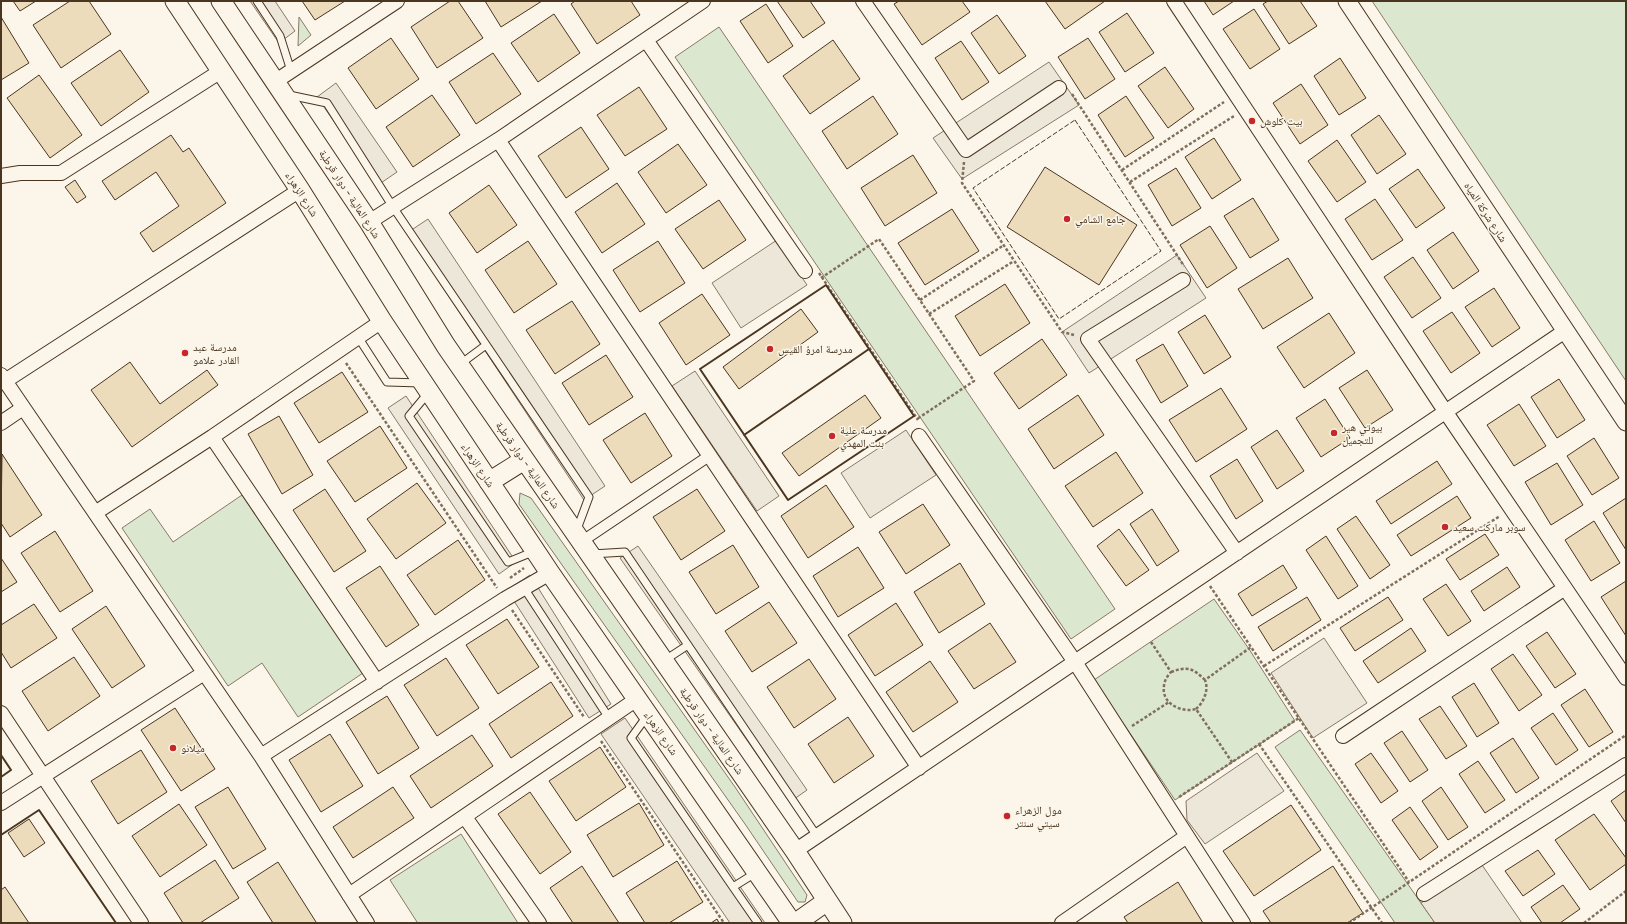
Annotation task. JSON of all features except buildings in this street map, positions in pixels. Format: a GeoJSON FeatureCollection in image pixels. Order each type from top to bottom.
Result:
{"type":"FeatureCollection","features":[{"type":"Feature","properties":{"kind":"main road","name":"شارع الزهراء"},"geometry":{"type":"LineString","coordinates":[[174,1],[300,190],[382,321],[489,482],[550,573],[792,923]]}},
{"type":"Feature","properties":{"kind":"main road","name":"شارع المالية - دوار قرطبة"},"geometry":{"type":"LineString","coordinates":[[221,1],[284,82],[446,346],[795,851],[842,923]]}},
{"type":"Feature","properties":{"kind":"main road"},"geometry":{"type":"LineString","coordinates":[[489,482],[524,460]]}},
{"type":"Feature","properties":{"kind":"main road"},"geometry":{"type":"LineString","coordinates":[[796,923],[828,901]]}},
{"type":"Feature","properties":{"kind":"street"},"geometry":{"type":"LineString","coordinates":[[284,82],[396,1]]}},
{"type":"Feature","properties":{"kind":"street"},"geometry":{"type":"LineString","coordinates":[[369,222],[498,140],[703,1]]}},
{"type":"Feature","properties":{"kind":"street"},"geometry":{"type":"LineString","coordinates":[[863,1],[966,150],[1059,88]]}},
{"type":"Feature","properties":{"kind":"street"},"geometry":{"type":"LineString","coordinates":[[1174,1],[1446,412],[1626,678]]}},
{"type":"Feature","properties":{"kind":"street","name":"شارع شركة المياه"},"geometry":{"type":"LineString","coordinates":[[1347,1],[1626,422]]}},
{"type":"Feature","properties":{"kind":"street"},"geometry":{"type":"LineString","coordinates":[[646,40],[806,271]]}},
{"type":"Feature","properties":{"kind":"street"},"geometry":{"type":"LineString","coordinates":[[1,176],[20,173],[60,173],[220,71]]}},
{"type":"Feature","properties":{"kind":"street"},"geometry":{"type":"LineString","coordinates":[[498,140],[919,768]]}},
{"type":"Feature","properties":{"kind":"street"},"geometry":{"type":"LineString","coordinates":[[300,190],[3,378],[261,756],[349,895],[362,921]]}},
{"type":"Feature","properties":{"kind":"street"},"geometry":{"type":"LineString","coordinates":[[1183,280],[1088,339],[1237,553]]}},
{"type":"Feature","properties":{"kind":"street"},"geometry":{"type":"LineString","coordinates":[[95,513],[212,437],[382,321]]}},
{"type":"Feature","properties":{"kind":"street"},"geometry":{"type":"LineString","coordinates":[[795,851],[1565,331]]}},
{"type":"Feature","properties":{"kind":"street"},"geometry":{"type":"LineString","coordinates":[[1,422],[23,408]]}},
{"type":"Feature","properties":{"kind":"street"},"geometry":{"type":"LineString","coordinates":[[919,436],[1075,662],[1243,923]]}},
{"type":"Feature","properties":{"kind":"street"},"geometry":{"type":"LineString","coordinates":[[212,437],[377,682]]}},
{"type":"Feature","properties":{"kind":"street"},"geometry":{"type":"LineString","coordinates":[[582,543],[709,456]]}},
{"type":"Feature","properties":{"kind":"street"},"geometry":{"type":"LineString","coordinates":[[261,756],[505,599],[550,573]]}},
{"type":"Feature","properties":{"kind":"street"},"geometry":{"type":"LineString","coordinates":[[1344,736],[1565,588]]}},
{"type":"Feature","properties":{"kind":"street"},"geometry":{"type":"LineString","coordinates":[[1,803],[42,775],[204,673]]}},
{"type":"Feature","properties":{"kind":"street"},"geometry":{"type":"LineString","coordinates":[[349,895],[637,699]]}},
{"type":"Feature","properties":{"kind":"street"},"geometry":{"type":"LineString","coordinates":[[1,713],[141,923]]}},
{"type":"Feature","properties":{"kind":"street"},"geometry":{"type":"LineString","coordinates":[[1424,894],[1626,765]]}},
{"type":"Feature","properties":{"kind":"street"},"geometry":{"type":"LineString","coordinates":[[465,817],[539,923]]}},
{"type":"Feature","properties":{"kind":"street"},"geometry":{"type":"LineString","coordinates":[[1062,923],[1187,836]]}},
{"type":"Feature","properties":{"kind":"lane"},"geometry":{"type":"LineString","coordinates":[[257,1],[280,36],[284,82],[327,103],[393,207],[589,497],[582,543],[625,552],[818,836]]}},
{"type":"Feature","properties":{"kind":"lane"},"geometry":{"type":"LineString","coordinates":[[358,337],[387,382],[426,388],[409,416],[508,562],[535,550]]}},
{"type":"Feature","properties":{"kind":"lane"},"geometry":{"type":"LineString","coordinates":[[459,365],[486,345]]}},
{"type":"Feature","properties":{"kind":"lane"},"geometry":{"type":"LineString","coordinates":[[524,588],[609,718]]}},
{"type":"Feature","properties":{"kind":"lane"},"geometry":{"type":"LineString","coordinates":[[663,661],[688,645]]}},
{"type":"Feature","properties":{"kind":"lane"},"geometry":{"type":"LineString","coordinates":[[648,714],[632,738],[758,923]]}},
{"type":"Feature","properties":{"kind":"lane"},"geometry":{"type":"LineString","coordinates":[[733,887],[757,872]]}},
{"type":"Feature","properties":{"kind":"path"},"geometry":{"type":"LineString","coordinates":[[1059,88],[1070,92],[1186,268],[1183,280]]}},
{"type":"Feature","properties":{"kind":"path"},"geometry":{"type":"LineString","coordinates":[[1122,170],[1236,94]]}},
{"type":"Feature","properties":{"kind":"path"},"geometry":{"type":"LineString","coordinates":[[1130,182],[1245,109]]}},
{"type":"Feature","properties":{"kind":"path"},"geometry":{"type":"LineString","coordinates":[[966,150],[962,184],[1062,332],[1088,339]]}},
{"type":"Feature","properties":{"kind":"path"},"geometry":{"type":"LineString","coordinates":[[822,278],[879,239],[974,381],[917,419]]}},
{"type":"Feature","properties":{"kind":"path"},"geometry":{"type":"LineString","coordinates":[[920,300],[1004,245]]}},
{"type":"Feature","properties":{"kind":"path"},"geometry":{"type":"LineString","coordinates":[[929,314],[1014,261]]}},
{"type":"Feature","properties":{"kind":"path"},"geometry":{"type":"LineString","coordinates":[[806,271],[814,266],[926,432],[919,436]]}},
{"type":"Feature","properties":{"kind":"path"},"geometry":{"type":"LineString","coordinates":[[338,351],[724,923]]}},
{"type":"Feature","properties":{"kind":"path"},"geometry":{"type":"LineString","coordinates":[[1264,666],[1511,508]]}},
{"type":"Feature","properties":{"kind":"path"},"geometry":{"type":"LineString","coordinates":[[1203,576],[1410,882]]}},
{"type":"Feature","properties":{"kind":"path"},"geometry":{"type":"LineString","coordinates":[[1151,642],[1171,672]]}},
{"type":"Feature","properties":{"kind":"path"},"geometry":{"type":"LineString","coordinates":[[1205,680],[1252,647]]}},
{"type":"Feature","properties":{"kind":"path"},"geometry":{"type":"LineString","coordinates":[[1182,668],[1196,671],[1205,680],[1205,695],[1202,704],[1196,709],[1189,711],[1179,709],[1168,702],[1165,695],[1164,686],[1171,672],[1182,668]]}},
{"type":"Feature","properties":{"kind":"path"},"geometry":{"type":"LineString","coordinates":[[1121,734],[1168,702]]}},
{"type":"Feature","properties":{"kind":"path"},"geometry":{"type":"LineString","coordinates":[[1196,709],[1232,762]]}},
{"type":"Feature","properties":{"kind":"path"},"geometry":{"type":"LineString","coordinates":[[1167,805],[1299,718]]}},
{"type":"Feature","properties":{"kind":"path"},"geometry":{"type":"LineString","coordinates":[[1349,923],[1626,735]]}},
{"type":"Feature","properties":{"kind":"path"},"geometry":{"type":"LineString","coordinates":[[1259,744],[1382,923]]}},
{"type":"Feature","properties":{"kind":"path"},"geometry":{"type":"LineString","coordinates":[[1584,923],[1626,891]]}},
{"type":"Feature","properties":{"kind":"green space"},"geometry":{"type":"Polygon","coordinates":[[[1372,1],[1626,1],[1626,381],[1372,1]]]}},
{"type":"Feature","properties":{"kind":"green space"},"geometry":{"type":"Polygon","coordinates":[[[299,17],[311,35],[298,46],[299,17]]]}},
{"type":"Feature","properties":{"kind":"green space"},"geometry":{"type":"Polygon","coordinates":[[[719,27],[1115,609],[1071,639],[675,57],[719,27]]]}},
{"type":"Feature","properties":{"kind":"green space"},"geometry":{"type":"Polygon","coordinates":[[[520,493],[531,498],[735,787],[807,895],[805,902],[798,902],[745,824],[519,504],[520,493]]]}},
{"type":"Feature","properties":{"kind":"green space"},"geometry":{"type":"Polygon","coordinates":[[[242,495],[363,673],[298,717],[262,663],[228,686],[122,528],[150,509],[173,542],[242,495]]]}},
{"type":"Feature","properties":{"kind":"green space"},"geometry":{"type":"Polygon","coordinates":[[[1214,599],[1249,649],[1295,721],[1175,800],[1094,680],[1214,599]]]}},
{"type":"Feature","properties":{"kind":"green space"},"geometry":{"type":"Polygon","coordinates":[[[1300,730],[1435,923],[1395,923],[1275,747],[1300,730]]]}},
{"type":"Feature","properties":{"kind":"green space"},"geometry":{"type":"Polygon","coordinates":[[[461,834],[518,923],[416,923],[417,922],[390,880],[461,834]]]}},
{"type":"Feature","properties":{"kind":"shaded area"},"geometry":{"type":"Polygon","coordinates":[[[250,1],[275,1],[295,31],[279,43],[250,1]]]}},
{"type":"Feature","properties":{"kind":"shaded area"},"geometry":{"type":"Polygon","coordinates":[[[1049,62],[1079,105],[962,179],[933,138],[1049,62]]]}},
{"type":"Feature","properties":{"kind":"shaded area"},"geometry":{"type":"Polygon","coordinates":[[[336,83],[397,172],[378,185],[317,97],[336,83]]]}},
{"type":"Feature","properties":{"kind":"shaded area"},"geometry":{"type":"Polygon","coordinates":[[[428,219],[605,486],[584,500],[407,233],[428,219]]]}},
{"type":"Feature","properties":{"kind":"shaded area"},"geometry":{"type":"Polygon","coordinates":[[[777,240],[807,285],[741,328],[712,283],[777,240]]]}},
{"type":"Feature","properties":{"kind":"shaded area"},"geometry":{"type":"Polygon","coordinates":[[[1177,255],[1206,298],[1089,373],[1062,332],[1177,255]]]}},
{"type":"Feature","properties":{"kind":"shaded area"},"geometry":{"type":"Polygon","coordinates":[[[695,371],[779,496],[757,511],[672,386],[695,371]]]}},
{"type":"Feature","properties":{"kind":"shaded area"},"geometry":{"type":"Polygon","coordinates":[[[406,396],[516,562],[499,574],[388,408],[406,396]]]}},
{"type":"Feature","properties":{"kind":"shaded area"},"geometry":{"type":"Polygon","coordinates":[[[906,430],[936,475],[870,518],[841,473],[906,430]]]}},
{"type":"Feature","properties":{"kind":"shaded area"},"geometry":{"type":"Polygon","coordinates":[[[638,546],[807,790],[790,802],[620,558],[638,546]]]}},
{"type":"Feature","properties":{"kind":"shaded area"},"geometry":{"type":"Polygon","coordinates":[[[530,575],[611,704],[589,718],[507,590],[530,575]]]}},
{"type":"Feature","properties":{"kind":"shaded area"},"geometry":{"type":"Polygon","coordinates":[[[1324,638],[1367,703],[1313,738],[1271,673],[1324,638]]]}},
{"type":"Feature","properties":{"kind":"shaded area"},"geometry":{"type":"Polygon","coordinates":[[[625,718],[765,923],[730,923],[601,734],[625,718]]]}},
{"type":"Feature","properties":{"kind":"shaded area"},"geometry":{"type":"Polygon","coordinates":[[[1257,753],[1284,791],[1205,844],[1187,820],[1186,801],[1257,753]]]}},
{"type":"Feature","properties":{"kind":"shaded area"},"geometry":{"type":"Polygon","coordinates":[[[1482,865],[1522,923],[1435,923],[1421,903],[1482,865]]]}},
{"type":"Feature","properties":{"kind":"fence"},"geometry":{"type":"LineString","coordinates":[[1075,120],[1161,251],[1059,319],[973,188],[1075,120]]}},
{"type":"Feature","properties":{"kind":"wall"},"geometry":{"type":"LineString","coordinates":[[826,285],[914,416],[788,500],[700,369],[826,285]]}},
{"type":"Feature","properties":{"kind":"wall"},"geometry":{"type":"LineString","coordinates":[[744,435],[869,349]]}},
{"type":"Feature","properties":{"kind":"wall"},"geometry":{"type":"LineString","coordinates":[[1,755],[11,770],[1,777]]}},
{"type":"Feature","properties":{"kind":"wall"},"geometry":{"type":"LineString","coordinates":[[1,835],[39,810],[116,923]]}},
{"type":"Feature","properties":{"kind":"place","name":"بيت كلوش"},"geometry":{"type":"Point","coordinates":[1252,121]}},
{"type":"Feature","properties":{"kind":"place","name":"جامع الشامي"},"geometry":{"type":"Point","coordinates":[1067,219]}},
{"type":"Feature","properties":{"kind":"place","name":"مدرسة امرؤ القيس"},"geometry":{"type":"Point","coordinates":[770,349]}},
{"type":"Feature","properties":{"kind":"place","name":"مدرسة عبد القادر علامو"},"geometry":{"type":"Point","coordinates":[185,353]}},
{"type":"Feature","properties":{"kind":"place","name":"بيوتي هير للتجميل"},"geometry":{"type":"Point","coordinates":[1334,433]}},
{"type":"Feature","properties":{"kind":"place","name":"مدرسة علية بنت المهدي"},"geometry":{"type":"Point","coordinates":[832,436]}},
{"type":"Feature","properties":{"kind":"place","name":"سوبر ماركت سعيد"},"geometry":{"type":"Point","coordinates":[1445,527]}},
{"type":"Feature","properties":{"kind":"place","name":"ميلانو"},"geometry":{"type":"Point","coordinates":[173,748]}},
{"type":"Feature","properties":{"kind":"place","name":"مول الزهراء سيتي سنتر"},"geometry":{"type":"Point","coordinates":[1007,816]}}]}
